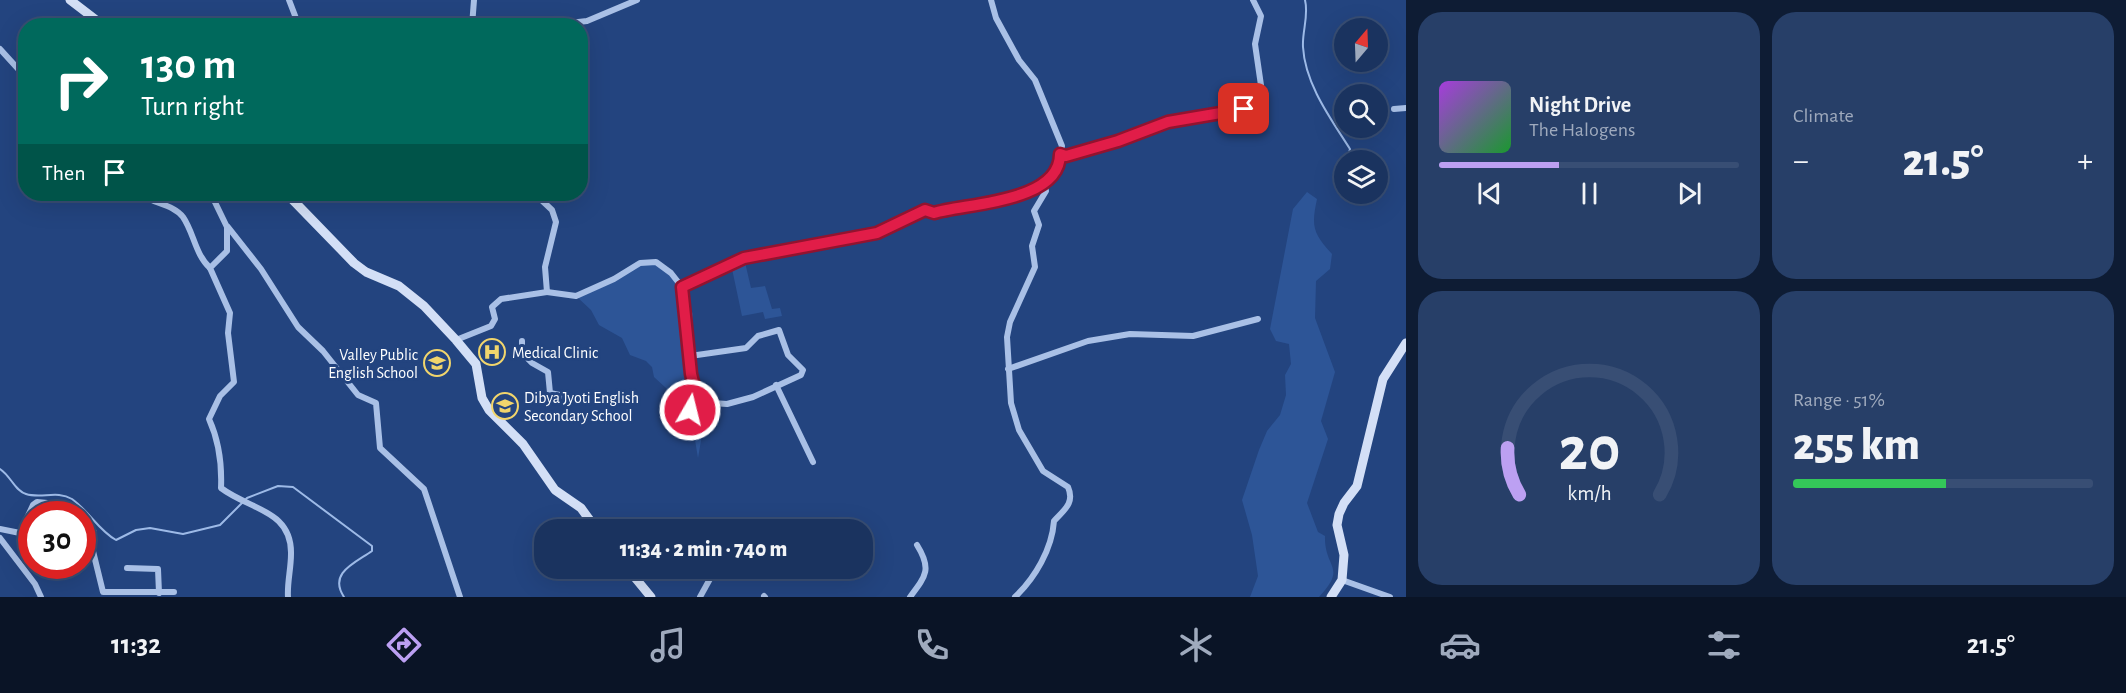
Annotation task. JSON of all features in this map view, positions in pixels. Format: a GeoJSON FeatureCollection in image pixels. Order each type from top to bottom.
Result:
{"type":"FeatureCollection","features":[{"type":"Feature","properties":{"kind":"main road"},"geometry":{"type":"LineString","coordinates":[[70,0],[94,18]]}},
{"type":"Feature","properties":{"kind":"main road"},"geometry":{"type":"LineString","coordinates":[[294,201],[354,263],[366,272],[399,286],[423,306],[456,340],[476,364],[483,398],[489,410],[523,444],[555,490],[581,508],[589,519]]}},
{"type":"Feature","properties":{"kind":"main road"},"geometry":{"type":"LineString","coordinates":[[1331,597],[1342,580],[1344,555],[1337,525],[1340,514],[1344,503],[1357,486],[1383,379],[1406,343]]}},
{"type":"Feature","properties":{"kind":"main road"},"geometry":{"type":"LineString","coordinates":[[636,579],[651,597]]}},
{"type":"Feature","properties":{"kind":"street"},"geometry":{"type":"LineString","coordinates":[[289,0],[296,18]]}},
{"type":"Feature","properties":{"kind":"street"},"geometry":{"type":"LineString","coordinates":[[472,18],[474,0]]}},
{"type":"Feature","properties":{"kind":"street"},"geometry":{"type":"LineString","coordinates":[[588,21],[637,0]]}},
{"type":"Feature","properties":{"kind":"street"},"geometry":{"type":"LineString","coordinates":[[682,287],[744,258],[877,233],[925,210],[934,213],[1012,199],[1044,184],[1060,162],[1062,146],[1035,80],[1019,60],[996,18],[991,0]]}},
{"type":"Feature","properties":{"kind":"street"},"geometry":{"type":"LineString","coordinates":[[1060,154],[1066,156],[1118,141],[1176,120],[1264,106],[1256,44],[1261,16],[1253,0]]}},
{"type":"Feature","properties":{"kind":"street"},"geometry":{"type":"LineString","coordinates":[[0,49],[18,70]]}},
{"type":"Feature","properties":{"kind":"street"},"geometry":{"type":"LineString","coordinates":[[1394,109],[1406,108]]}},
{"type":"Feature","properties":{"kind":"street"},"geometry":{"type":"LineString","coordinates":[[1015,597],[1030,583],[1054,535],[1054,521],[1066,509],[1071,498],[1068,487],[1043,471],[1019,430],[1011,403],[1008,369],[1007,337],[1010,322],[1035,267],[1032,246],[1039,225],[1034,220],[1034,211],[1046,191],[1044,184]]}},
{"type":"Feature","properties":{"kind":"street"},"geometry":{"type":"LineString","coordinates":[[156,201],[176,210],[183,217],[201,260],[210,268],[230,313],[228,333],[234,382],[220,396],[209,419],[220,458],[221,488],[247,504],[267,512],[283,524],[290,536],[288,597]]}},
{"type":"Feature","properties":{"kind":"street"},"geometry":{"type":"LineString","coordinates":[[214,201],[227,227],[261,269],[298,327],[323,351],[358,395],[376,404],[380,448],[424,489],[460,597]]}},
{"type":"Feature","properties":{"kind":"street"},"geometry":{"type":"LineString","coordinates":[[542,201],[552,210],[556,222],[545,267],[547,292]]}},
{"type":"Feature","properties":{"kind":"street"},"geometry":{"type":"LineString","coordinates":[[210,268],[227,251],[227,227]]}},
{"type":"Feature","properties":{"kind":"street"},"geometry":{"type":"LineString","coordinates":[[456,340],[491,326],[495,319],[492,308],[501,299],[547,292],[576,296],[614,279],[640,263],[656,262],[671,273],[682,287],[698,402]]}},
{"type":"Feature","properties":{"kind":"street"},"geometry":{"type":"LineString","coordinates":[[1008,369],[1088,341],[1130,334],[1193,336],[1258,319]]}},
{"type":"Feature","properties":{"kind":"street"},"geometry":{"type":"LineString","coordinates":[[690,356],[746,348],[759,336],[779,330],[788,355],[802,370],[801,375],[753,397],[727,404],[698,402],[690,410]]}},
{"type":"Feature","properties":{"kind":"street"},"geometry":{"type":"LineString","coordinates":[[522,341],[522,352],[532,363],[548,372],[550,393],[574,398]]}},
{"type":"Feature","properties":{"kind":"street"},"geometry":{"type":"LineString","coordinates":[[776,385],[813,462]]}},
{"type":"Feature","properties":{"kind":"street"},"geometry":{"type":"LineString","coordinates":[[0,529],[18,534]]}},
{"type":"Feature","properties":{"kind":"street"},"geometry":{"type":"LineString","coordinates":[[0,538],[36,584],[41,597]]}},
{"type":"Feature","properties":{"kind":"street"},"geometry":{"type":"LineString","coordinates":[[910,597],[925,577],[926,560],[917,545]]}},
{"type":"Feature","properties":{"kind":"street"},"geometry":{"type":"LineString","coordinates":[[96,565],[102,592],[150,595],[174,592]]}},
{"type":"Feature","properties":{"kind":"street"},"geometry":{"type":"LineString","coordinates":[[127,568],[158,569],[159,593]]}},
{"type":"Feature","properties":{"kind":"street"},"geometry":{"type":"LineString","coordinates":[[700,597],[710,579]]}},
{"type":"Feature","properties":{"kind":"street"},"geometry":{"type":"LineString","coordinates":[[1342,580],[1390,597]]}},
{"type":"Feature","properties":{"kind":"shaded area"},"geometry":{"type":"Polygon","coordinates":[[[1307,192],[1317,199],[1314,223],[1317,235],[1332,254],[1330,269],[1316,281],[1315,318],[1335,372],[1321,421],[1328,439],[1307,503],[1318,532],[1325,536],[1333,573],[1328,587],[1319,597],[1250,597],[1258,576],[1252,535],[1242,500],[1259,450],[1267,431],[1280,415],[1286,395],[1285,375],[1291,364],[1289,344],[1276,341],[1270,329],[1293,209],[1307,192]]]}},
{"type":"Feature","properties":{"kind":"shaded area"},"geometry":{"type":"Polygon","coordinates":[[[744,258],[751,288],[765,286],[772,309],[780,308],[782,316],[765,319],[763,312],[742,316],[731,264],[744,258]]]}},
{"type":"Feature","properties":{"kind":"shaded area"},"geometry":{"type":"Polygon","coordinates":[[[656,262],[680,284],[693,314],[692,339],[698,354],[696,363],[698,381],[706,412],[698,458],[690,410],[654,377],[652,367],[646,361],[630,355],[622,338],[599,325],[591,310],[576,296],[640,263],[656,262]]]}},
{"type":"Feature","properties":{"kind":"waterway"},"geometry":{"type":"LineString","coordinates":[[1305,0],[1303,41],[1305,61],[1320,101],[1350,150]]}},
{"type":"Feature","properties":{"kind":"waterway"},"geometry":{"type":"LineString","coordinates":[[0,469],[18,489],[26,494],[61,495],[72,499],[116,540],[136,530],[150,528],[183,534],[220,525],[247,498],[278,486],[293,487],[372,546],[372,551],[351,564],[341,575],[340,589],[344,597]]}},
{"type":"Feature","properties":{"kind":"place","name":"Medical Clinic"},"geometry":{"type":"Point","coordinates":[492,352]}},
{"type":"Feature","properties":{"kind":"place","name":"Valley Public English School"},"geometry":{"type":"Point","coordinates":[437,363]}},
{"type":"Feature","properties":{"kind":"place","name":"Dibya Jyoti English Secondary School"},"geometry":{"type":"Point","coordinates":[505,406]}},
{"type":"Feature","properties":{"kind":"route"},"geometry":{"type":"LineString","coordinates":[[690,410],[698,402],[691,374],[682,287],[744,258],[877,233],[925,210],[934,213],[946,209],[974,207],[1012,199],[1044,184],[1060,162],[1060,154],[1066,156],[1118,141],[1176,120],[1244,109]]}}]}
